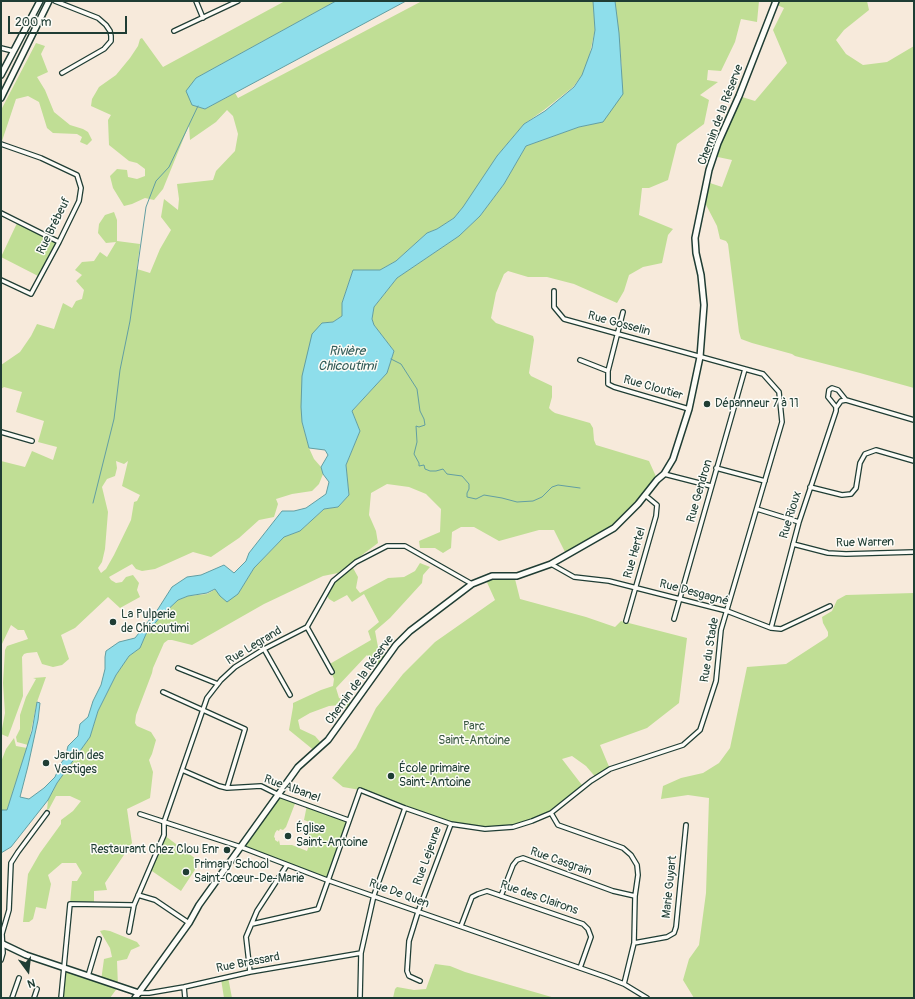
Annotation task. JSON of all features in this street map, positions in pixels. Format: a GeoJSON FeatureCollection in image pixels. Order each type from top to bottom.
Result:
{"type":"FeatureCollection","features":[{"type":"Feature","properties":{"kind":"street"},"geometry":{"type":"LineString","coordinates":[[1,75],[40,1]]}},
{"type":"Feature","properties":{"kind":"street"},"geometry":{"type":"LineString","coordinates":[[1,98],[49,1]]}},
{"type":"Feature","properties":{"kind":"street"},"geometry":{"type":"LineString","coordinates":[[55,1],[98,18],[106,25],[111,36],[110,41],[104,49],[62,73]]}},
{"type":"Feature","properties":{"kind":"street"},"geometry":{"type":"LineString","coordinates":[[196,1],[203,18]]}},
{"type":"Feature","properties":{"kind":"street"},"geometry":{"type":"LineString","coordinates":[[174,31],[238,1]]}},
{"type":"Feature","properties":{"kind":"street","name":"Chemin de la Réserve"},"geometry":{"type":"LineString","coordinates":[[137,996],[189,923],[199,905],[298,767],[328,740],[396,645],[410,631],[472,584],[492,576],[517,576],[551,564],[614,528],[638,504],[657,480],[664,474],[673,459],[689,409],[700,357],[704,305],[695,238],[709,170],[718,143],[776,1]]}},
{"type":"Feature","properties":{"kind":"street"},"geometry":{"type":"LineString","coordinates":[[1,48],[13,51]]}},
{"type":"Feature","properties":{"kind":"street","name":"Rue Brébeuf"},"geometry":{"type":"LineString","coordinates":[[1,144],[41,158],[77,175],[82,188],[79,201],[31,294],[1,280]]}},
{"type":"Feature","properties":{"kind":"street"},"geometry":{"type":"LineString","coordinates":[[1,213],[59,242]]}},
{"type":"Feature","properties":{"kind":"street","name":"Rue Gosselin"},"geometry":{"type":"LineString","coordinates":[[554,291],[554,307],[564,320],[700,357]]}},
{"type":"Feature","properties":{"kind":"street"},"geometry":{"type":"LineString","coordinates":[[608,371],[623,312]]}},
{"type":"Feature","properties":{"kind":"street","name":"Rue du Stade"},"geometry":{"type":"LineString","coordinates":[[348,820],[360,790],[451,824],[485,829],[513,827],[551,813],[591,781],[610,769],[683,745],[700,730],[716,681],[721,630],[782,422],[779,392],[763,374],[700,357]]}},
{"type":"Feature","properties":{"kind":"street","name":"Rue Cloutier"},"geometry":{"type":"LineString","coordinates":[[580,360],[608,371],[608,384],[614,387],[689,409]]}},
{"type":"Feature","properties":{"kind":"street","name":"Rue Gendron"},"geometry":{"type":"LineString","coordinates":[[674,619],[745,369]]}},
{"type":"Feature","properties":{"kind":"street"},"geometry":{"type":"LineString","coordinates":[[846,400],[838,390],[832,388],[829,390],[829,399],[836,408],[841,401],[846,400],[914,420]]}},
{"type":"Feature","properties":{"kind":"street","name":"Rue Rioux"},"geometry":{"type":"LineString","coordinates":[[771,628],[799,522],[836,408]]}},
{"type":"Feature","properties":{"kind":"street"},"geometry":{"type":"LineString","coordinates":[[1,432],[32,441]]}},
{"type":"Feature","properties":{"kind":"street"},"geometry":{"type":"LineString","coordinates":[[810,487],[842,495],[851,494],[856,488],[860,463],[865,454],[876,450],[914,461]]}},
{"type":"Feature","properties":{"kind":"street"},"geometry":{"type":"LineString","coordinates":[[716,468],[765,481]]}},
{"type":"Feature","properties":{"kind":"street"},"geometry":{"type":"LineString","coordinates":[[664,474],[711,486]]}},
{"type":"Feature","properties":{"kind":"street","name":"Rue Hertel"},"geometry":{"type":"LineString","coordinates":[[626,621],[656,516],[657,505],[645,496]]}},
{"type":"Feature","properties":{"kind":"street"},"geometry":{"type":"LineString","coordinates":[[757,509],[799,522]]}},
{"type":"Feature","properties":{"kind":"street","name":"Rue Warren"},"geometry":{"type":"LineString","coordinates":[[793,544],[834,554],[914,552]]}},
{"type":"Feature","properties":{"kind":"street"},"geometry":{"type":"LineString","coordinates":[[332,672],[307,627],[333,581],[356,562],[387,546],[405,546],[472,584]]}},
{"type":"Feature","properties":{"kind":"street","name":"Rue Desgagné"},"geometry":{"type":"LineString","coordinates":[[551,564],[574,577],[609,581],[727,611],[771,628]]}},
{"type":"Feature","properties":{"kind":"street"},"geometry":{"type":"LineString","coordinates":[[771,628],[781,629],[830,606]]}},
{"type":"Feature","properties":{"kind":"street","name":"Rue Legrand"},"geometry":{"type":"LineString","coordinates":[[129,932],[134,905],[164,835],[164,822],[207,698],[218,684],[235,667],[307,627]]}},
{"type":"Feature","properties":{"kind":"street"},"geometry":{"type":"LineString","coordinates":[[264,650],[290,696]]}},
{"type":"Feature","properties":{"kind":"street"},"geometry":{"type":"LineString","coordinates":[[178,668],[218,684]]}},
{"type":"Feature","properties":{"kind":"street"},"geometry":{"type":"LineString","coordinates":[[163,692],[245,729],[227,788]]}},
{"type":"Feature","properties":{"kind":"street","name":"Rue Albanel"},"geometry":{"type":"LineString","coordinates":[[182,770],[227,788],[261,786],[279,795],[348,820]]}},
{"type":"Feature","properties":{"kind":"street"},"geometry":{"type":"LineString","coordinates":[[359,998],[361,953],[374,895],[405,808]]}},
{"type":"Feature","properties":{"kind":"street"},"geometry":{"type":"LineString","coordinates":[[1,960],[3,953],[2,934],[9,910],[11,863],[47,813]]}},
{"type":"Feature","properties":{"kind":"street"},"geometry":{"type":"LineString","coordinates":[[551,813],[558,825],[623,848],[631,855],[637,865],[638,875],[635,896],[634,943],[624,984]]}},
{"type":"Feature","properties":{"kind":"street","name":"Rue De Quen"},"geometry":{"type":"LineString","coordinates":[[140,814],[242,847],[327,880],[374,895],[418,912],[580,968],[624,984],[648,998]]}},
{"type":"Feature","properties":{"kind":"street"},"geometry":{"type":"LineString","coordinates":[[252,924],[318,909],[348,820]]}},
{"type":"Feature","properties":{"kind":"street","name":"Rue Lejeune"},"geometry":{"type":"LineString","coordinates":[[420,981],[409,976],[407,970],[409,941],[418,912],[451,824]]}},
{"type":"Feature","properties":{"kind":"street","name":"Marie Guyart"},"geometry":{"type":"LineString","coordinates":[[634,943],[668,937],[674,933],[676,927],[686,825]]}},
{"type":"Feature","properties":{"kind":"street","name":"Rue Casgrain"},"geometry":{"type":"LineString","coordinates":[[501,896],[513,865],[517,860],[523,858],[613,891],[635,896]]}},
{"type":"Feature","properties":{"kind":"street"},"geometry":{"type":"LineString","coordinates":[[250,972],[246,937],[257,911],[287,865]]}},
{"type":"Feature","properties":{"kind":"street","name":"Rue des Clairons"},"geometry":{"type":"LineString","coordinates":[[461,926],[472,897],[487,891],[583,924],[588,929],[591,937],[580,968]]}},
{"type":"Feature","properties":{"kind":"street"},"geometry":{"type":"LineString","coordinates":[[138,895],[155,900],[189,923]]}},
{"type":"Feature","properties":{"kind":"street"},"geometry":{"type":"LineString","coordinates":[[61,998],[70,904],[134,905]]}},
{"type":"Feature","properties":{"kind":"street"},"geometry":{"type":"LineString","coordinates":[[88,976],[99,939]]}},
{"type":"Feature","properties":{"kind":"street"},"geometry":{"type":"LineString","coordinates":[[2,943],[26,955],[88,976],[137,996]]}},
{"type":"Feature","properties":{"kind":"street","name":"Rue Brassard"},"geometry":{"type":"LineString","coordinates":[[137,996],[250,972],[361,953]]}},
{"type":"Feature","properties":{"kind":"street"},"geometry":{"type":"LineString","coordinates":[[12,998],[19,978]]}},
{"type":"Feature","properties":{"kind":"street"},"geometry":{"type":"LineString","coordinates":[[184,987],[185,998]]}},
{"type":"Feature","properties":{"kind":"street"},"geometry":{"type":"LineString","coordinates":[[34,998],[37,989]]}},
{"type":"Feature","properties":{"kind":"green space"},"geometry":{"type":"Polygon","coordinates":[[[285,1],[336,1],[196,78],[192,105],[205,109],[235,93],[238,98],[422,1],[593,1],[595,30],[589,57],[582,75],[573,87],[524,124],[497,156],[454,218],[437,229],[427,233],[396,261],[380,270],[353,270],[342,303],[342,316],[333,322],[322,323],[302,422],[309,448],[314,459],[321,467],[323,474],[319,484],[312,491],[292,494],[276,499],[278,504],[274,517],[259,520],[239,538],[211,557],[193,552],[155,569],[142,571],[136,569],[132,564],[109,577],[116,583],[122,582],[126,577],[133,575],[139,583],[137,590],[140,597],[120,608],[108,597],[75,628],[61,635],[69,659],[62,665],[53,667],[42,664],[37,652],[24,654],[22,657],[23,696],[8,737],[1,734],[5,713],[3,683],[5,650],[7,646],[28,639],[24,630],[18,630],[11,625],[2,644],[1,643],[1,461],[25,467],[32,451],[53,460],[57,447],[38,442],[44,421],[16,412],[22,392],[4,387],[1,389],[1,365],[20,352],[37,324],[54,329],[63,303],[72,308],[76,301],[82,299],[84,290],[76,281],[82,275],[75,270],[82,262],[94,261],[100,252],[107,257],[116,242],[106,243],[98,233],[99,224],[105,215],[114,212],[117,220],[117,241],[140,244],[137,269],[150,273],[160,249],[171,230],[161,217],[164,199],[178,210],[179,199],[177,184],[213,180],[216,171],[235,151],[238,134],[233,116],[227,110],[216,122],[190,140],[189,125],[163,189],[154,200],[145,198],[124,206],[113,188],[110,176],[117,169],[127,170],[128,177],[137,179],[145,176],[145,169],[137,163],[129,161],[109,145],[108,120],[111,115],[91,106],[92,99],[99,87],[116,75],[130,58],[138,46],[140,39],[142,38],[163,67],[285,1]],[[116,461],[117,468],[115,476],[107,479],[102,487],[108,512],[105,549],[102,562],[98,568],[101,573],[106,569],[114,555],[131,520],[134,502],[137,501],[140,495],[122,486],[128,461],[124,464],[116,461]]]}},
{"type":"Feature","properties":{"kind":"green space"},"geometry":{"type":"Polygon","coordinates":[[[615,1],[759,1],[757,22],[741,19],[735,42],[721,71],[708,70],[707,80],[718,82],[700,95],[709,100],[704,124],[677,144],[668,180],[649,188],[642,188],[639,215],[673,229],[668,235],[662,263],[643,267],[629,275],[624,291],[617,303],[574,284],[547,277],[528,277],[508,271],[504,274],[496,293],[491,318],[496,323],[533,336],[534,340],[529,373],[531,376],[552,386],[552,397],[549,408],[552,411],[590,423],[593,428],[596,445],[649,461],[658,481],[614,527],[567,556],[554,530],[539,530],[499,541],[474,527],[461,527],[452,532],[451,548],[443,553],[435,548],[420,548],[419,541],[440,532],[441,509],[426,494],[409,487],[387,484],[371,493],[369,515],[376,531],[378,543],[338,573],[323,576],[264,604],[192,645],[172,640],[168,640],[164,643],[136,715],[135,723],[137,726],[151,732],[156,740],[149,760],[153,772],[150,798],[127,809],[132,843],[105,883],[107,890],[94,891],[94,904],[70,904],[72,881],[77,881],[82,873],[76,863],[62,863],[48,875],[51,884],[46,909],[36,907],[33,919],[29,922],[23,922],[28,874],[40,853],[61,824],[61,820],[73,811],[81,801],[70,796],[56,796],[47,810],[48,800],[57,783],[90,737],[98,711],[116,675],[129,656],[140,648],[146,634],[161,616],[178,600],[188,596],[207,594],[216,589],[238,594],[254,568],[284,537],[300,531],[324,509],[338,507],[349,495],[346,465],[360,431],[352,411],[387,373],[394,351],[374,325],[372,319],[374,307],[397,278],[459,236],[480,216],[504,184],[526,146],[579,127],[602,122],[622,70],[615,1]]]}},
{"type":"Feature","properties":{"kind":"green space"},"geometry":{"type":"Polygon","coordinates":[[[768,1],[867,1],[869,10],[844,30],[836,40],[846,54],[863,65],[887,62],[914,46],[914,388],[795,356],[741,339],[728,244],[726,241],[720,239],[717,226],[703,199],[707,182],[722,187],[732,160],[713,156],[739,96],[755,101],[787,63],[773,30],[784,8],[768,1]]]}},
{"type":"Feature","properties":{"kind":"green space"},"geometry":{"type":"Polygon","coordinates":[[[36,43],[45,46],[41,54],[48,72],[37,77],[45,90],[54,112],[70,125],[88,132],[92,140],[87,145],[80,142],[82,137],[77,134],[53,133],[47,128],[39,102],[28,96],[16,99],[1,144],[1,110],[36,43]]]}},
{"type":"Feature","properties":{"kind":"green space"},"geometry":{"type":"Polygon","coordinates":[[[18,221],[59,241],[40,277],[1,257],[18,221]]]}},
{"type":"Feature","properties":{"kind":"green space"},"geometry":{"type":"Polygon","coordinates":[[[420,563],[430,567],[423,575],[422,583],[390,618],[375,631],[378,647],[388,657],[379,668],[367,655],[336,688],[339,698],[355,704],[351,710],[340,705],[329,706],[310,713],[298,720],[300,729],[315,736],[323,745],[316,752],[289,730],[293,703],[333,686],[334,679],[328,665],[371,640],[368,631],[379,622],[364,594],[352,602],[347,595],[334,602],[329,599],[326,594],[333,581],[352,566],[358,577],[356,588],[360,593],[388,578],[404,577],[415,571],[420,563]]]}},
{"type":"Feature","properties":{"kind":"green space","name":"Parc Saint-Antoine"},"geometry":{"type":"Polygon","coordinates":[[[514,575],[520,599],[586,617],[615,627],[621,621],[687,638],[679,703],[647,728],[600,745],[610,769],[598,780],[586,766],[572,756],[562,759],[585,789],[552,813],[531,823],[507,829],[468,829],[360,790],[343,787],[332,778],[356,748],[376,708],[403,674],[435,642],[495,600],[485,578],[514,575]]]}},
{"type":"Feature","properties":{"kind":"green space"},"geometry":{"type":"Polygon","coordinates":[[[914,593],[914,998],[694,998],[683,980],[689,959],[699,945],[706,893],[709,798],[688,795],[661,799],[663,786],[681,778],[703,773],[719,763],[730,748],[747,667],[786,664],[826,638],[828,636],[828,632],[823,623],[822,617],[832,611],[837,600],[846,595],[914,593]]]}},
{"type":"Feature","properties":{"kind":"green space"},"geometry":{"type":"Polygon","coordinates":[[[46,677],[37,702],[28,745],[17,742],[16,737],[20,729],[20,715],[26,697],[36,679],[33,678],[46,677]]]}},
{"type":"Feature","properties":{"kind":"green space"},"geometry":{"type":"Polygon","coordinates":[[[14,738],[16,746],[27,748],[7,810],[1,810],[1,762],[6,749],[14,738]]]}},
{"type":"Feature","properties":{"kind":"green space"},"geometry":{"type":"Polygon","coordinates":[[[279,795],[296,801],[286,827],[283,830],[277,830],[275,833],[275,840],[278,842],[279,840],[280,845],[292,845],[307,851],[311,840],[307,836],[310,829],[313,830],[315,824],[304,820],[307,805],[348,820],[327,880],[241,847],[279,795]]]}},
{"type":"Feature","properties":{"kind":"green space","name":"Primary School Saint-Cœur-De-Marie"},"geometry":{"type":"Polygon","coordinates":[[[164,835],[200,862],[181,891],[149,869],[164,835]]]}},
{"type":"Feature","properties":{"kind":"green space"},"geometry":{"type":"Polygon","coordinates":[[[104,930],[137,942],[140,946],[131,950],[127,959],[117,961],[118,987],[110,998],[58,998],[63,969],[101,981],[104,959],[112,957],[110,948],[100,931],[104,930]]]}},
{"type":"Feature","properties":{"kind":"green space"},"geometry":{"type":"Polygon","coordinates":[[[435,964],[450,966],[465,972],[555,998],[393,998],[397,987],[414,990],[426,989],[435,964]]]}},
{"type":"Feature","properties":{"kind":"green space"},"geometry":{"type":"Polygon","coordinates":[[[228,977],[232,998],[224,998],[221,979],[228,977]]]}},
{"type":"Feature","properties":{"kind":"water"},"geometry":{"type":"Polygon","coordinates":[[[336,1],[406,1],[205,109],[192,105],[186,91],[196,78],[336,1]]]}},
{"type":"Feature","properties":{"kind":"water","name":"Rivière Chicoutimi"},"geometry":{"type":"Polygon","coordinates":[[[593,1],[615,1],[619,33],[623,94],[603,122],[579,127],[526,146],[504,184],[480,216],[459,236],[397,278],[374,307],[372,319],[374,325],[394,351],[387,373],[352,411],[360,431],[346,465],[349,495],[338,507],[324,509],[300,531],[284,537],[254,568],[238,594],[227,602],[215,589],[207,593],[188,596],[178,600],[161,616],[146,634],[140,648],[129,656],[116,675],[98,711],[90,737],[57,783],[48,800],[11,847],[1,853],[1,810],[7,810],[32,731],[37,702],[40,703],[38,720],[20,797],[29,799],[44,788],[55,777],[61,763],[65,758],[68,746],[78,736],[80,724],[88,717],[93,701],[101,685],[105,669],[106,651],[119,642],[135,638],[158,609],[172,587],[187,577],[201,575],[224,565],[234,573],[246,561],[249,553],[282,511],[294,511],[306,508],[326,494],[329,482],[323,474],[321,467],[328,455],[325,450],[309,448],[302,422],[302,376],[312,334],[322,323],[333,322],[342,316],[342,303],[353,270],[380,270],[396,261],[427,233],[437,229],[454,218],[497,156],[524,124],[545,111],[574,87],[582,75],[592,48],[595,30],[593,1]]]}},
{"type":"Feature","properties":{"kind":"waterway"},"geometry":{"type":"LineString","coordinates":[[93,503],[114,419],[120,370],[130,321],[146,207],[156,181],[169,167],[198,106]]}},
{"type":"Feature","properties":{"kind":"waterway"},"geometry":{"type":"LineString","coordinates":[[391,359],[401,364],[417,389],[420,411],[425,425],[419,427],[416,426],[417,442],[414,454],[419,466],[424,465],[425,469],[430,471],[443,469],[447,474],[462,476],[469,484],[467,497],[476,499],[484,495],[517,502],[533,501],[542,497],[552,487],[558,485],[580,488]]}},
{"type":"Feature","properties":{"kind":"place","name":"Dépanneur 7 à 11"},"geometry":{"type":"Point","coordinates":[707,404]}},
{"type":"Feature","properties":{"kind":"place","name":"La Pulperie de Chicoutimi"},"geometry":{"type":"Point","coordinates":[113,622]}},
{"type":"Feature","properties":{"kind":"place","name":"Jardin des Vestiges"},"geometry":{"type":"Point","coordinates":[46,763]}},
{"type":"Feature","properties":{"kind":"place","name":"École primaire Saint-Antoine"},"geometry":{"type":"Point","coordinates":[391,776]}},
{"type":"Feature","properties":{"kind":"place","name":"Église Saint-Antoine"},"geometry":{"type":"Point","coordinates":[288,836]}},
{"type":"Feature","properties":{"kind":"place","name":"Restaurant Chez Clou Enr"},"geometry":{"type":"Point","coordinates":[227,850]}},
{"type":"Feature","properties":{"kind":"place","name":"Primary School Saint-Cœur-De-Marie"},"geometry":{"type":"Point","coordinates":[186,872]}}]}
